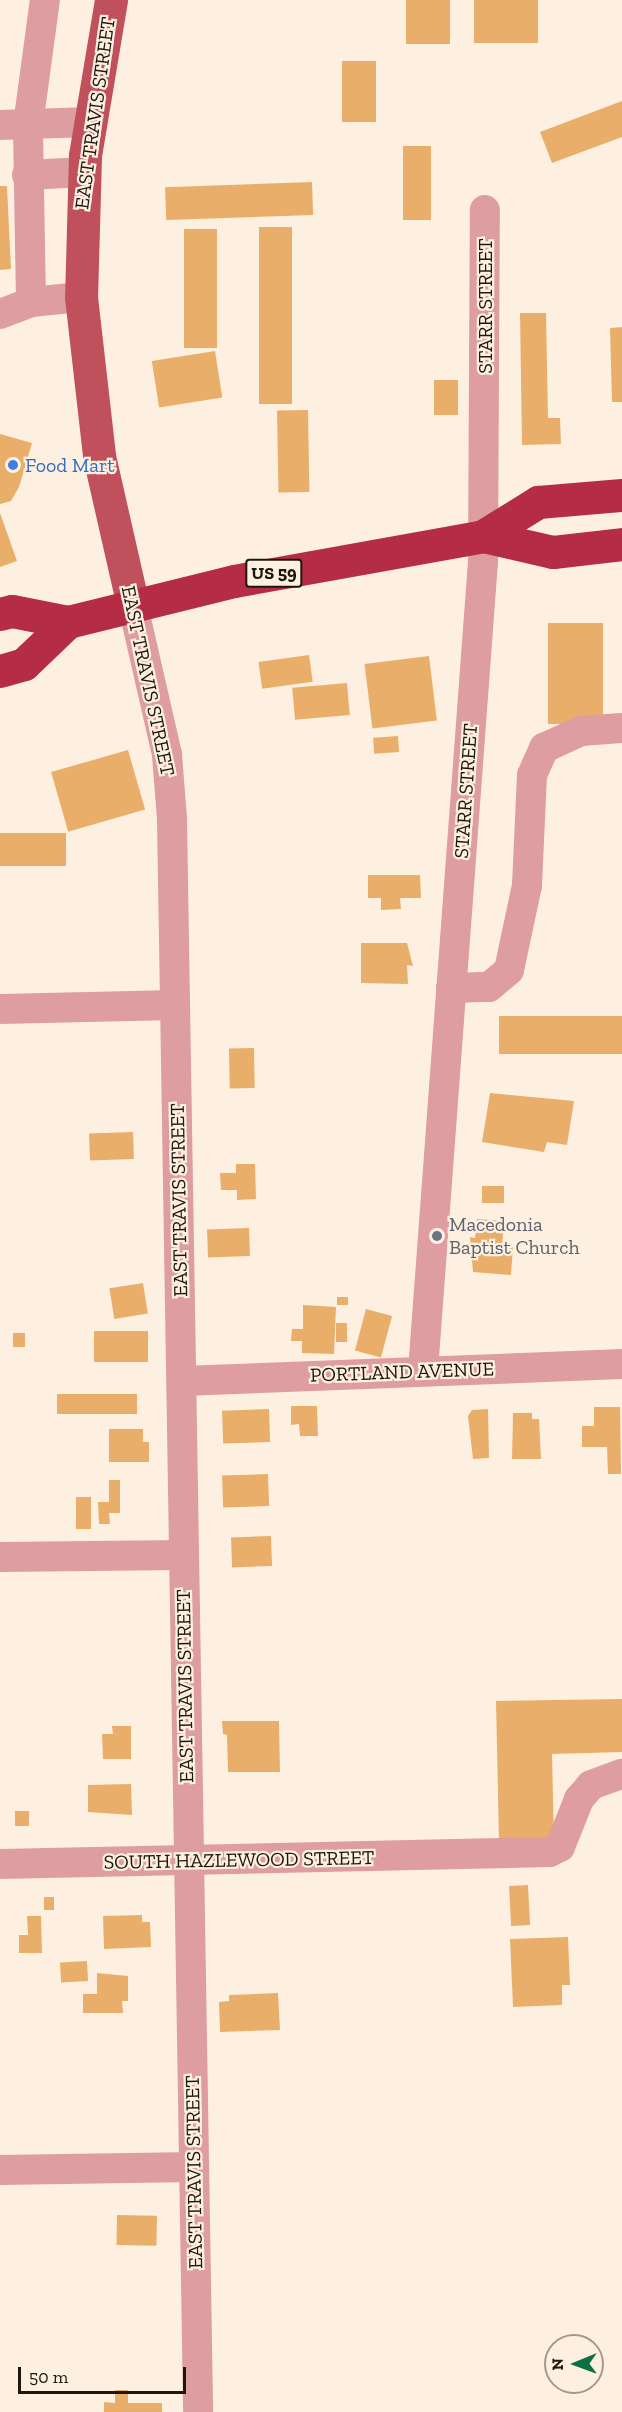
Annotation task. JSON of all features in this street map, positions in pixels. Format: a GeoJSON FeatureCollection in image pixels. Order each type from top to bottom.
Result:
{"type":"FeatureCollection","features":[{"type":"Feature","properties":{"kind":"highway","name":"US 59"},"geometry":{"type":"LineString","coordinates":[[0,671],[24,664],[68,622],[234,581],[483,536],[538,502],[622,495]]}},
{"type":"Feature","properties":{"kind":"highway","name":"US 59"},"geometry":{"type":"LineString","coordinates":[[483,536],[553,552],[622,544]]}},
{"type":"Feature","properties":{"kind":"highway"},"geometry":{"type":"LineString","coordinates":[[0,614],[12,611],[68,622]]}},
{"type":"Feature","properties":{"kind":"main road","name":"EAST TRAVIS STREET"},"geometry":{"type":"LineString","coordinates":[[111,0],[90,122],[84,172],[81,297],[99,456],[133,606]]}},
{"type":"Feature","properties":{"kind":"street"},"geometry":{"type":"LineString","coordinates":[[31,302],[27,176],[14,125],[45,0]]}},
{"type":"Feature","properties":{"kind":"street"},"geometry":{"type":"LineString","coordinates":[[14,125],[90,122]]}},
{"type":"Feature","properties":{"kind":"street"},"geometry":{"type":"LineString","coordinates":[[27,176],[84,172]]}},
{"type":"Feature","properties":{"kind":"street","name":"STARR STREET"},"geometry":{"type":"LineString","coordinates":[[423,1371],[483,536],[485,210]]}},
{"type":"Feature","properties":{"kind":"street"},"geometry":{"type":"LineString","coordinates":[[0,314],[31,302],[81,297]]}},
{"type":"Feature","properties":{"kind":"street","name":"EAST TRAVIS STREET"},"geometry":{"type":"LineString","coordinates":[[133,606],[167,754],[175,1005],[198,2412]]}},
{"type":"Feature","properties":{"kind":"street"},"geometry":{"type":"LineString","coordinates":[[451,988],[489,987],[509,970],[527,885],[532,775],[544,748],[581,731],[622,728]]}},
{"type":"Feature","properties":{"kind":"street"},"geometry":{"type":"LineString","coordinates":[[0,1009],[175,1005]]}},
{"type":"Feature","properties":{"kind":"street","name":"PORTLAND AVENUE"},"geometry":{"type":"LineString","coordinates":[[182,1381],[622,1364]]}},
{"type":"Feature","properties":{"kind":"street"},"geometry":{"type":"LineString","coordinates":[[0,1557],[183,1555]]}},
{"type":"Feature","properties":{"kind":"street","name":"SOUTH HAZLEWOOD STREET"},"geometry":{"type":"LineString","coordinates":[[0,1864],[478,1856],[550,1852],[560,1847],[579,1799],[591,1785],[622,1774]]}},
{"type":"Feature","properties":{"kind":"street"},"geometry":{"type":"LineString","coordinates":[[0,2170],[194,2167]]}},
{"type":"Feature","properties":{"kind":"building"},"geometry":{"type":"Polygon","coordinates":[[[406,0],[450,0],[450,44],[406,44],[406,0]]]}},
{"type":"Feature","properties":{"kind":"building"},"geometry":{"type":"Polygon","coordinates":[[[474,0],[538,0],[538,43],[474,43],[474,0]]]}},
{"type":"Feature","properties":{"kind":"building"},"geometry":{"type":"Polygon","coordinates":[[[342,61],[376,61],[376,122],[342,122],[342,61]]]}},
{"type":"Feature","properties":{"kind":"building"},"geometry":{"type":"Polygon","coordinates":[[[622,101],[622,137],[552,163],[540,132],[622,101]]]}},
{"type":"Feature","properties":{"kind":"building"},"geometry":{"type":"Polygon","coordinates":[[[403,146],[431,146],[431,220],[403,220],[403,146]]]}},
{"type":"Feature","properties":{"kind":"building"},"geometry":{"type":"Polygon","coordinates":[[[312,182],[313,215],[166,220],[165,187],[312,182]]]}},
{"type":"Feature","properties":{"kind":"building"},"geometry":{"type":"Polygon","coordinates":[[[0,186],[7,186],[11,269],[0,270],[0,186]]]}},
{"type":"Feature","properties":{"kind":"building"},"geometry":{"type":"Polygon","coordinates":[[[259,227],[292,227],[292,404],[259,404],[259,227]]]}},
{"type":"Feature","properties":{"kind":"building"},"geometry":{"type":"Polygon","coordinates":[[[184,229],[217,229],[217,348],[184,348],[184,229]]]}},
{"type":"Feature","properties":{"kind":"building"},"geometry":{"type":"Polygon","coordinates":[[[520,313],[546,313],[548,418],[560,418],[561,444],[522,445],[520,313]]]}},
{"type":"Feature","properties":{"kind":"building"},"geometry":{"type":"Polygon","coordinates":[[[622,327],[622,402],[612,402],[610,328],[622,327]]]}},
{"type":"Feature","properties":{"kind":"building"},"geometry":{"type":"Polygon","coordinates":[[[215,351],[222,397],[159,407],[152,361],[215,351]]]}},
{"type":"Feature","properties":{"kind":"building"},"geometry":{"type":"Polygon","coordinates":[[[434,380],[458,380],[458,415],[434,415],[434,380]]]}},
{"type":"Feature","properties":{"kind":"building"},"geometry":{"type":"Polygon","coordinates":[[[308,410],[309,492],[278,493],[277,411],[308,410]]]}},
{"type":"Feature","properties":{"kind":"building","name":"Food Mart"},"geometry":{"type":"Polygon","coordinates":[[[0,434],[32,443],[19,487],[11,501],[0,504],[0,434]]]}},
{"type":"Feature","properties":{"kind":"building"},"geometry":{"type":"Polygon","coordinates":[[[0,513],[17,561],[0,567],[0,513]]]}},
{"type":"Feature","properties":{"kind":"building"},"geometry":{"type":"Polygon","coordinates":[[[548,623],[603,623],[603,724],[548,724],[548,623]]]}},
{"type":"Feature","properties":{"kind":"building"},"geometry":{"type":"Polygon","coordinates":[[[309,655],[313,682],[262,689],[258,662],[309,655]]]}},
{"type":"Feature","properties":{"kind":"building"},"geometry":{"type":"Polygon","coordinates":[[[429,656],[437,721],[372,728],[364,664],[429,656]]]}},
{"type":"Feature","properties":{"kind":"building"},"geometry":{"type":"Polygon","coordinates":[[[347,683],[350,715],[295,720],[292,688],[347,683]]]}},
{"type":"Feature","properties":{"kind":"building"},"geometry":{"type":"Polygon","coordinates":[[[398,736],[399,752],[374,754],[373,738],[398,736]]]}},
{"type":"Feature","properties":{"kind":"building"},"geometry":{"type":"Polygon","coordinates":[[[128,750],[145,810],[68,832],[51,772],[128,750]]]}},
{"type":"Feature","properties":{"kind":"building"},"geometry":{"type":"Polygon","coordinates":[[[0,833],[66,833],[66,866],[0,866],[0,833]]]}},
{"type":"Feature","properties":{"kind":"building"},"geometry":{"type":"Polygon","coordinates":[[[368,875],[420,875],[421,898],[400,898],[401,909],[381,910],[381,898],[368,898],[368,875]]]}},
{"type":"Feature","properties":{"kind":"building"},"geometry":{"type":"Polygon","coordinates":[[[361,943],[407,943],[413,966],[407,965],[408,984],[361,983],[361,943]]]}},
{"type":"Feature","properties":{"kind":"building"},"geometry":{"type":"Polygon","coordinates":[[[499,1016],[622,1016],[622,1054],[499,1054],[499,1016]]]}},
{"type":"Feature","properties":{"kind":"building"},"geometry":{"type":"Polygon","coordinates":[[[229,1048],[254,1048],[255,1088],[230,1088],[229,1048]]]}},
{"type":"Feature","properties":{"kind":"building"},"geometry":{"type":"Polygon","coordinates":[[[490,1093],[574,1101],[567,1145],[547,1142],[544,1152],[482,1142],[490,1093]]]}},
{"type":"Feature","properties":{"kind":"building"},"geometry":{"type":"Polygon","coordinates":[[[133,1132],[134,1159],[90,1161],[89,1134],[133,1132]]]}},
{"type":"Feature","properties":{"kind":"building"},"geometry":{"type":"Polygon","coordinates":[[[236,1164],[255,1164],[256,1199],[237,1200],[237,1190],[221,1190],[220,1173],[236,1173],[236,1164]]]}},
{"type":"Feature","properties":{"kind":"building"},"geometry":{"type":"Polygon","coordinates":[[[482,1186],[504,1186],[504,1203],[482,1203],[482,1186]]]}},
{"type":"Feature","properties":{"kind":"building"},"geometry":{"type":"Polygon","coordinates":[[[477,1219],[504,1221],[502,1247],[513,1247],[511,1275],[473,1272],[470,1237],[475,1238],[477,1219]]]}},
{"type":"Feature","properties":{"kind":"building"},"geometry":{"type":"Polygon","coordinates":[[[249,1228],[250,1256],[208,1257],[207,1229],[249,1228]]]}},
{"type":"Feature","properties":{"kind":"building"},"geometry":{"type":"Polygon","coordinates":[[[143,1283],[148,1314],[114,1319],[109,1288],[143,1283]]]}},
{"type":"Feature","properties":{"kind":"building"},"geometry":{"type":"Polygon","coordinates":[[[337,1297],[348,1297],[348,1305],[337,1305],[337,1297]]]}},
{"type":"Feature","properties":{"kind":"building"},"geometry":{"type":"Polygon","coordinates":[[[303,1305],[336,1307],[334,1354],[302,1353],[302,1341],[291,1341],[292,1329],[303,1329],[303,1305]]]}},
{"type":"Feature","properties":{"kind":"building"},"geometry":{"type":"Polygon","coordinates":[[[366,1309],[392,1316],[381,1358],[355,1351],[366,1309]]]}},
{"type":"Feature","properties":{"kind":"building"},"geometry":{"type":"Polygon","coordinates":[[[336,1323],[347,1323],[347,1342],[336,1342],[336,1323]]]}},
{"type":"Feature","properties":{"kind":"building"},"geometry":{"type":"Polygon","coordinates":[[[94,1331],[148,1331],[148,1362],[94,1362],[94,1331]]]}},
{"type":"Feature","properties":{"kind":"building"},"geometry":{"type":"Polygon","coordinates":[[[13,1333],[25,1333],[25,1347],[13,1347],[13,1333]]]}},
{"type":"Feature","properties":{"kind":"building"},"geometry":{"type":"Polygon","coordinates":[[[57,1394],[137,1394],[137,1414],[57,1414],[57,1394]]]}},
{"type":"Feature","properties":{"kind":"building"},"geometry":{"type":"Polygon","coordinates":[[[291,1406],[317,1406],[318,1436],[300,1436],[299,1424],[291,1425],[291,1406]]]}},
{"type":"Feature","properties":{"kind":"building"},"geometry":{"type":"Polygon","coordinates":[[[594,1407],[620,1407],[621,1474],[608,1474],[607,1447],[582,1447],[582,1426],[594,1426],[594,1407]]]}},
{"type":"Feature","properties":{"kind":"building"},"geometry":{"type":"Polygon","coordinates":[[[269,1409],[270,1442],[223,1444],[222,1411],[269,1409]]]}},
{"type":"Feature","properties":{"kind":"building"},"geometry":{"type":"Polygon","coordinates":[[[488,1409],[489,1458],[473,1459],[468,1416],[472,1410],[488,1409]]]}},
{"type":"Feature","properties":{"kind":"building"},"geometry":{"type":"Polygon","coordinates":[[[513,1413],[532,1413],[532,1419],[539,1419],[541,1459],[512,1459],[513,1413]]]}},
{"type":"Feature","properties":{"kind":"building"},"geometry":{"type":"Polygon","coordinates":[[[109,1429],[143,1429],[143,1442],[149,1442],[149,1462],[109,1462],[109,1429]]]}},
{"type":"Feature","properties":{"kind":"building"},"geometry":{"type":"Polygon","coordinates":[[[268,1474],[269,1506],[223,1508],[222,1476],[268,1474]]]}},
{"type":"Feature","properties":{"kind":"building"},"geometry":{"type":"Polygon","coordinates":[[[109,1480],[120,1480],[120,1513],[109,1513],[110,1524],[99,1524],[98,1502],[109,1502],[109,1480]]]}},
{"type":"Feature","properties":{"kind":"building"},"geometry":{"type":"Polygon","coordinates":[[[76,1497],[91,1497],[91,1529],[76,1529],[76,1497]]]}},
{"type":"Feature","properties":{"kind":"building"},"geometry":{"type":"Polygon","coordinates":[[[271,1536],[272,1566],[232,1567],[231,1537],[271,1536]]]}},
{"type":"Feature","properties":{"kind":"building"},"geometry":{"type":"Polygon","coordinates":[[[622,1699],[622,1752],[552,1754],[554,1840],[499,1841],[496,1701],[622,1699]]]}},
{"type":"Feature","properties":{"kind":"building"},"geometry":{"type":"Polygon","coordinates":[[[222,1721],[279,1721],[280,1772],[228,1772],[227,1735],[223,1734],[222,1721]]]}},
{"type":"Feature","properties":{"kind":"building"},"geometry":{"type":"Polygon","coordinates":[[[112,1726],[131,1726],[131,1759],[103,1759],[102,1734],[113,1734],[112,1726]]]}},
{"type":"Feature","properties":{"kind":"building"},"geometry":{"type":"Polygon","coordinates":[[[131,1784],[132,1815],[88,1812],[88,1785],[131,1784]]]}},
{"type":"Feature","properties":{"kind":"building"},"geometry":{"type":"Polygon","coordinates":[[[15,1811],[29,1811],[29,1826],[15,1826],[15,1811]]]}},
{"type":"Feature","properties":{"kind":"building"},"geometry":{"type":"Polygon","coordinates":[[[528,1885],[530,1925],[511,1926],[509,1886],[528,1885]]]}},
{"type":"Feature","properties":{"kind":"building"},"geometry":{"type":"Polygon","coordinates":[[[44,1897],[54,1897],[54,1910],[44,1910],[44,1897]]]}},
{"type":"Feature","properties":{"kind":"building"},"geometry":{"type":"Polygon","coordinates":[[[142,1915],[142,1922],[150,1922],[151,1947],[104,1949],[103,1916],[142,1915]]]}},
{"type":"Feature","properties":{"kind":"building"},"geometry":{"type":"Polygon","coordinates":[[[27,1916],[41,1916],[42,1953],[19,1953],[19,1935],[28,1935],[27,1916]]]}},
{"type":"Feature","properties":{"kind":"building"},"geometry":{"type":"Polygon","coordinates":[[[568,1937],[570,1985],[562,1985],[562,2005],[513,2007],[510,1939],[568,1937]]]}},
{"type":"Feature","properties":{"kind":"building"},"geometry":{"type":"Polygon","coordinates":[[[87,1961],[88,1981],[61,1982],[60,1962],[87,1961]]]}},
{"type":"Feature","properties":{"kind":"building"},"geometry":{"type":"Polygon","coordinates":[[[97,1973],[128,1976],[128,2001],[122,2001],[123,2013],[83,2013],[83,1994],[97,1994],[97,1973]]]}},
{"type":"Feature","properties":{"kind":"building"},"geometry":{"type":"Polygon","coordinates":[[[278,1993],[280,2030],[220,2032],[219,2002],[229,2001],[229,1995],[278,1993]]]}},
{"type":"Feature","properties":{"kind":"building"},"geometry":{"type":"Polygon","coordinates":[[[117,2215],[157,2216],[156,2246],[116,2245],[117,2215]]]}},
{"type":"Feature","properties":{"kind":"building"},"geometry":{"type":"Polygon","coordinates":[[[115,2390],[128,2390],[128,2403],[162,2403],[162,2412],[104,2412],[104,2402],[115,2403],[115,2390]]]}},
{"type":"Feature","properties":{"kind":"place","name":"Food Mart"},"geometry":{"type":"Point","coordinates":[13,465]}},
{"type":"Feature","properties":{"kind":"place","name":"Macedonia Baptist Church"},"geometry":{"type":"Point","coordinates":[437,1236]}}]}
